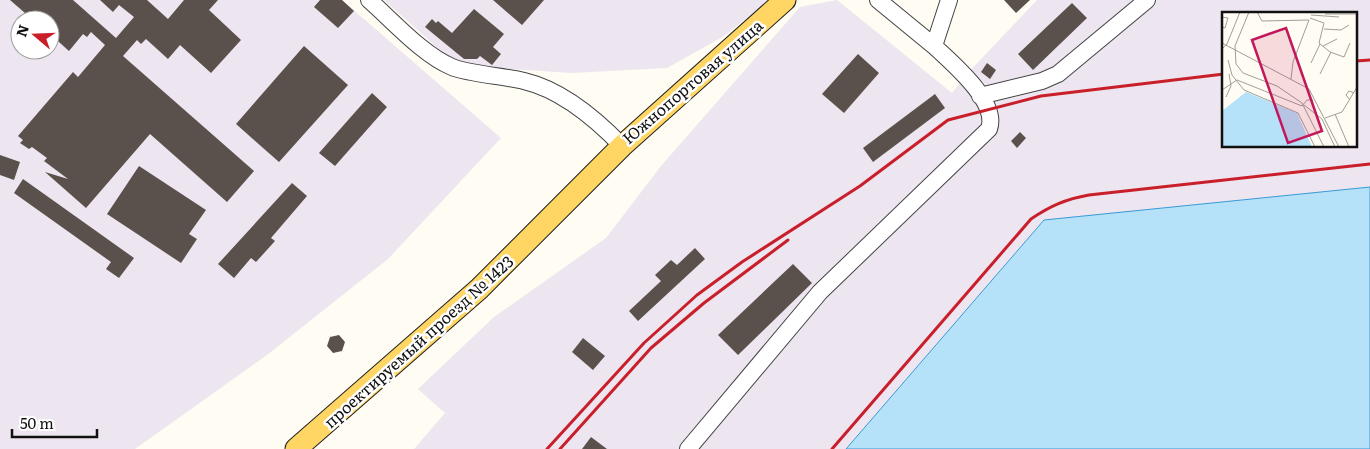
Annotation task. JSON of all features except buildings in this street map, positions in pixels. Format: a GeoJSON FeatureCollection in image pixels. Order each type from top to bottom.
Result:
{"type":"FeatureCollection","features":[{"type":"Feature","properties":{"kind":"main road","name":"Южнопортовая улица"},"geometry":{"type":"LineString","coordinates":[[622,146],[785,0]]}},
{"type":"Feature","properties":{"kind":"main road","name":"проектируемый проезд № 1423"},"geometry":{"type":"LineString","coordinates":[[296,449],[479,289],[622,146]]}},
{"type":"Feature","properties":{"kind":"street","name":"Южнопортовая улица"},"geometry":{"type":"LineString","coordinates":[[369,0],[428,52],[453,68],[526,81],[557,94],[599,123],[622,146]]}},
{"type":"Feature","properties":{"kind":"street"},"geometry":{"type":"LineString","coordinates":[[688,449],[820,292],[981,138],[992,121],[989,109],[966,76],[934,46],[878,0]]}},
{"type":"Feature","properties":{"kind":"street"},"geometry":{"type":"LineString","coordinates":[[934,46],[949,0]]}},
{"type":"Feature","properties":{"kind":"street"},"geometry":{"type":"LineString","coordinates":[[980,96],[1042,81],[1058,74],[1147,0]]}},
{"type":"Feature","properties":{"kind":"shaded area"},"geometry":{"type":"Polygon","coordinates":[[[0,0],[342,0],[501,138],[388,259],[267,355],[135,449],[0,449],[0,0]]]}},
{"type":"Feature","properties":{"kind":"shaded area"},"geometry":{"type":"Polygon","coordinates":[[[384,0],[770,0],[724,36],[667,68],[572,73],[510,69],[453,62],[384,0]]]}},
{"type":"Feature","properties":{"kind":"shaded area"},"geometry":{"type":"Polygon","coordinates":[[[837,0],[952,93],[966,75],[1037,0],[1370,0],[1370,187],[1044,220],[846,449],[414,449],[445,413],[418,389],[494,317],[606,238],[661,166],[800,7],[837,0]]]}},
{"type":"Feature","properties":{"kind":"water"},"geometry":{"type":"Polygon","coordinates":[[[1370,187],[1370,449],[846,449],[1044,220],[1370,187]]]}},
{"type":"Feature","properties":{"kind":"railway"},"geometry":{"type":"LineString","coordinates":[[1358,61],[1370,60]]}},
{"type":"Feature","properties":{"kind":"railway"},"geometry":{"type":"LineString","coordinates":[[547,449],[644,343],[697,295],[742,262],[860,186],[948,120],[1041,96],[1222,74]]}},
{"type":"Feature","properties":{"kind":"railway"},"geometry":{"type":"LineString","coordinates":[[832,449],[1031,219],[1045,210],[1066,201],[1089,195],[1370,164]]}},
{"type":"Feature","properties":{"kind":"railway"},"geometry":{"type":"LineString","coordinates":[[560,449],[651,348],[704,303],[788,240]]}}]}
